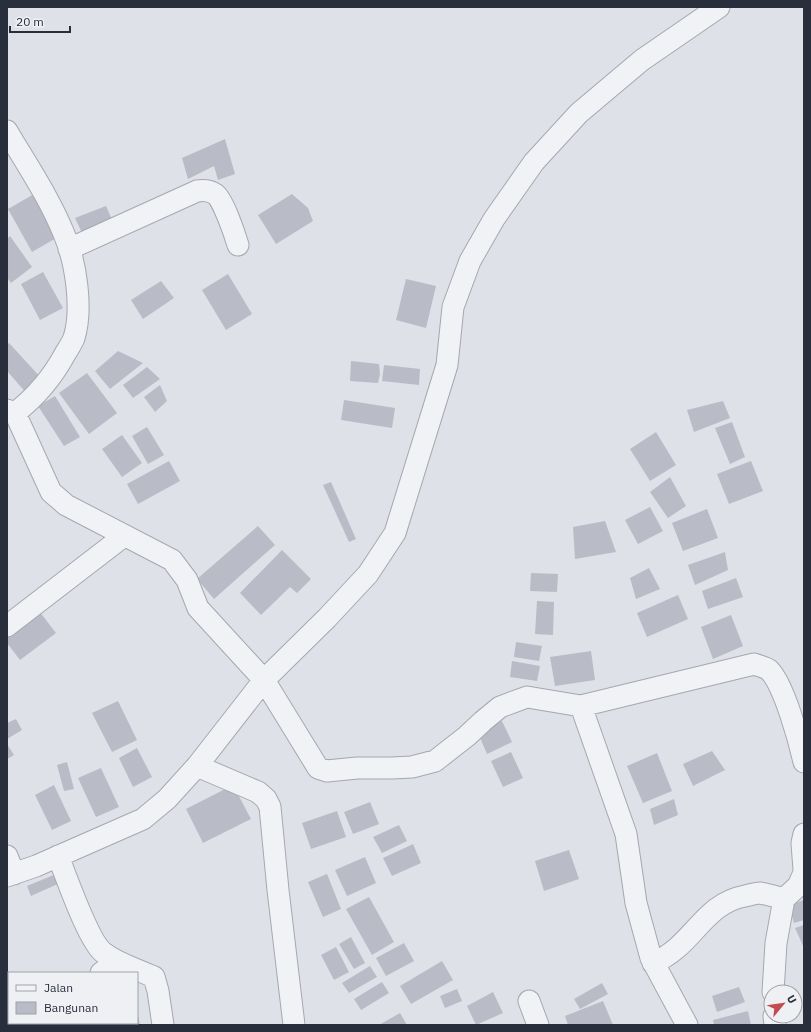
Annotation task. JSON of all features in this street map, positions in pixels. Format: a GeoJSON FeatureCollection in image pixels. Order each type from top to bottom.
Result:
{"type":"FeatureCollection","features":[{"type":"Feature","properties":{"kind":"street"},"geometry":{"type":"LineString","coordinates":[[9,869],[36,866],[143,819],[167,799],[197,766],[264,680],[327,618],[368,574],[395,533],[447,365],[453,307],[470,261],[494,219],[534,162],[579,113],[642,60],[719,7]]}},
{"type":"Feature","properties":{"kind":"street"},"geometry":{"type":"LineString","coordinates":[[7,131],[45,194],[65,235],[77,288],[78,320],[74,339],[46,384],[32,400],[11,411],[51,492],[66,505],[172,560],[187,580],[198,608],[264,680],[311,759],[318,768],[327,771],[357,768],[412,767],[435,761],[467,736],[500,707],[527,697],[581,706],[754,664],[767,669],[774,677],[788,708],[804,762]]}},
{"type":"Feature","properties":{"kind":"street"},"geometry":{"type":"LineString","coordinates":[[69,250],[197,191],[207,190],[216,194],[231,224],[238,245]]}},
{"type":"Feature","properties":{"kind":"street"},"geometry":{"type":"LineString","coordinates":[[7,626],[124,536]]}},
{"type":"Feature","properties":{"kind":"street"},"geometry":{"type":"LineString","coordinates":[[581,706],[626,834],[636,903],[653,963],[687,1025]]}},
{"type":"Feature","properties":{"kind":"street"},"geometry":{"type":"LineString","coordinates":[[197,766],[258,792],[266,799],[270,807],[294,1025]]}},
{"type":"Feature","properties":{"kind":"street"},"geometry":{"type":"LineString","coordinates":[[804,834],[802,843],[804,870]]}},
{"type":"Feature","properties":{"kind":"street"},"geometry":{"type":"LineString","coordinates":[[58,856],[92,938],[102,952],[109,967],[132,972]]}},
{"type":"Feature","properties":{"kind":"street"},"geometry":{"type":"LineString","coordinates":[[774,984],[779,922],[784,900],[798,886],[804,873]]}},
{"type":"Feature","properties":{"kind":"street"},"geometry":{"type":"LineString","coordinates":[[653,963],[667,957],[684,942],[714,909],[731,899],[759,893],[784,900]]}},
{"type":"Feature","properties":{"kind":"street"},"geometry":{"type":"LineString","coordinates":[[138,973],[154,977],[158,991],[163,1025]]}},
{"type":"Feature","properties":{"kind":"street"},"geometry":{"type":"LineString","coordinates":[[529,1001],[538,1025]]}},
{"type":"Feature","properties":{"kind":"building"},"geometry":{"type":"Polygon","coordinates":[[[225,139],[235,174],[218,180],[214,166],[188,179],[182,158],[225,139]]]}},
{"type":"Feature","properties":{"kind":"building"},"geometry":{"type":"Polygon","coordinates":[[[34,194],[58,237],[32,252],[8,209],[34,194]]]}},
{"type":"Feature","properties":{"kind":"building"},"geometry":{"type":"Polygon","coordinates":[[[292,194],[308,208],[313,221],[276,244],[258,215],[292,194]]]}},
{"type":"Feature","properties":{"kind":"building"},"geometry":{"type":"Polygon","coordinates":[[[106,206],[113,222],[83,235],[75,218],[106,206]]]}},
{"type":"Feature","properties":{"kind":"building"},"geometry":{"type":"Polygon","coordinates":[[[10,236],[32,267],[11,283],[7,278],[7,239],[10,236]]]}},
{"type":"Feature","properties":{"kind":"building"},"geometry":{"type":"Polygon","coordinates":[[[43,272],[63,308],[40,320],[21,284],[43,272]]]}},
{"type":"Feature","properties":{"kind":"building"},"geometry":{"type":"Polygon","coordinates":[[[228,274],[252,314],[226,330],[202,290],[228,274]]]}},
{"type":"Feature","properties":{"kind":"building"},"geometry":{"type":"Polygon","coordinates":[[[406,279],[436,286],[426,328],[396,320],[406,279]]]}},
{"type":"Feature","properties":{"kind":"building"},"geometry":{"type":"Polygon","coordinates":[[[161,281],[174,298],[143,319],[131,300],[161,281]]]}},
{"type":"Feature","properties":{"kind":"building"},"geometry":{"type":"Polygon","coordinates":[[[9,343],[43,380],[28,395],[7,371],[7,345],[9,343]]]}},
{"type":"Feature","properties":{"kind":"building"},"geometry":{"type":"Polygon","coordinates":[[[118,351],[143,363],[110,389],[95,371],[118,351]]]}},
{"type":"Feature","properties":{"kind":"building"},"geometry":{"type":"Polygon","coordinates":[[[351,361],[379,364],[380,374],[378,383],[350,381],[351,361]]]}},
{"type":"Feature","properties":{"kind":"building"},"geometry":{"type":"Polygon","coordinates":[[[384,365],[420,369],[419,385],[382,381],[384,365]]]}},
{"type":"Feature","properties":{"kind":"building"},"geometry":{"type":"Polygon","coordinates":[[[147,367],[160,379],[133,398],[123,385],[147,367]]]}},
{"type":"Feature","properties":{"kind":"building"},"geometry":{"type":"Polygon","coordinates":[[[87,373],[117,413],[89,434],[59,393],[87,373]]]}},
{"type":"Feature","properties":{"kind":"building"},"geometry":{"type":"Polygon","coordinates":[[[160,385],[167,401],[155,412],[144,397],[160,385]]]}},
{"type":"Feature","properties":{"kind":"building"},"geometry":{"type":"Polygon","coordinates":[[[55,396],[80,437],[64,446],[38,406],[55,396]]]}},
{"type":"Feature","properties":{"kind":"building"},"geometry":{"type":"Polygon","coordinates":[[[344,400],[395,408],[392,428],[341,420],[344,400]]]}},
{"type":"Feature","properties":{"kind":"building"},"geometry":{"type":"Polygon","coordinates":[[[723,401],[730,418],[694,432],[687,410],[723,401]]]}},
{"type":"Feature","properties":{"kind":"building"},"geometry":{"type":"Polygon","coordinates":[[[732,422],[745,457],[730,464],[715,428],[732,422]]]}},
{"type":"Feature","properties":{"kind":"building"},"geometry":{"type":"Polygon","coordinates":[[[147,427],[164,455],[148,464],[132,436],[147,427]]]}},
{"type":"Feature","properties":{"kind":"building"},"geometry":{"type":"Polygon","coordinates":[[[656,432],[676,465],[650,481],[630,449],[656,432]]]}},
{"type":"Feature","properties":{"kind":"building"},"geometry":{"type":"Polygon","coordinates":[[[122,435],[142,463],[122,477],[102,449],[122,435]]]}},
{"type":"Feature","properties":{"kind":"building"},"geometry":{"type":"Polygon","coordinates":[[[169,461],[180,481],[138,504],[127,484],[169,461]]]}},
{"type":"Feature","properties":{"kind":"building"},"geometry":{"type":"Polygon","coordinates":[[[751,461],[763,491],[729,504],[717,474],[751,461]]]}},
{"type":"Feature","properties":{"kind":"building"},"geometry":{"type":"Polygon","coordinates":[[[670,477],[686,506],[668,518],[650,492],[670,477]]]}},
{"type":"Feature","properties":{"kind":"building"},"geometry":{"type":"Polygon","coordinates":[[[331,482],[356,539],[349,542],[323,485],[331,482]]]}},
{"type":"Feature","properties":{"kind":"building"},"geometry":{"type":"Polygon","coordinates":[[[650,507],[663,531],[638,544],[625,520],[650,507]]]}},
{"type":"Feature","properties":{"kind":"building"},"geometry":{"type":"Polygon","coordinates":[[[707,509],[718,538],[683,551],[672,523],[707,509]]]}},
{"type":"Feature","properties":{"kind":"building"},"geometry":{"type":"Polygon","coordinates":[[[605,521],[616,552],[575,559],[573,527],[605,521]]]}},
{"type":"Feature","properties":{"kind":"building"},"geometry":{"type":"Polygon","coordinates":[[[258,526],[275,545],[214,599],[197,579],[258,526]]]}},
{"type":"Feature","properties":{"kind":"building"},"geometry":{"type":"Polygon","coordinates":[[[282,550],[311,579],[297,593],[290,587],[261,615],[240,593],[282,550]]]}},
{"type":"Feature","properties":{"kind":"building"},"geometry":{"type":"Polygon","coordinates":[[[725,552],[728,570],[695,585],[688,565],[725,552]]]}},
{"type":"Feature","properties":{"kind":"building"},"geometry":{"type":"Polygon","coordinates":[[[649,568],[660,589],[636,599],[630,578],[649,568]]]}},
{"type":"Feature","properties":{"kind":"building"},"geometry":{"type":"Polygon","coordinates":[[[531,573],[558,574],[557,592],[530,591],[531,573]]]}},
{"type":"Feature","properties":{"kind":"building"},"geometry":{"type":"Polygon","coordinates":[[[736,578],[743,597],[708,609],[702,591],[736,578]]]}},
{"type":"Feature","properties":{"kind":"building"},"geometry":{"type":"Polygon","coordinates":[[[678,595],[688,619],[647,637],[637,613],[678,595]]]}},
{"type":"Feature","properties":{"kind":"building"},"geometry":{"type":"Polygon","coordinates":[[[537,601],[554,602],[553,635],[535,634],[537,601]]]}},
{"type":"Feature","properties":{"kind":"building"},"geometry":{"type":"Polygon","coordinates":[[[39,611],[56,633],[20,660],[7,643],[7,634],[39,611]]]}},
{"type":"Feature","properties":{"kind":"building"},"geometry":{"type":"Polygon","coordinates":[[[731,615],[743,646],[713,659],[701,627],[731,615]]]}},
{"type":"Feature","properties":{"kind":"building"},"geometry":{"type":"Polygon","coordinates":[[[516,642],[542,646],[539,661],[514,657],[516,642]]]}},
{"type":"Feature","properties":{"kind":"building"},"geometry":{"type":"Polygon","coordinates":[[[591,651],[595,680],[555,686],[550,657],[591,651]]]}},
{"type":"Feature","properties":{"kind":"building"},"geometry":{"type":"Polygon","coordinates":[[[512,661],[540,666],[537,681],[510,677],[512,661]]]}},
{"type":"Feature","properties":{"kind":"building"},"geometry":{"type":"Polygon","coordinates":[[[118,701],[137,740],[112,752],[92,713],[118,701]]]}},
{"type":"Feature","properties":{"kind":"building"},"geometry":{"type":"Polygon","coordinates":[[[16,719],[22,730],[7,739],[7,723],[16,719]]]}},
{"type":"Feature","properties":{"kind":"building"},"geometry":{"type":"Polygon","coordinates":[[[502,721],[512,742],[487,754],[478,733],[502,721]]]}},
{"type":"Feature","properties":{"kind":"building"},"geometry":{"type":"Polygon","coordinates":[[[7,744],[14,755],[7,759],[7,744]]]}},
{"type":"Feature","properties":{"kind":"building"},"geometry":{"type":"Polygon","coordinates":[[[137,748],[152,777],[133,787],[119,758],[137,748]]]}},
{"type":"Feature","properties":{"kind":"building"},"geometry":{"type":"Polygon","coordinates":[[[712,751],[725,770],[693,786],[683,764],[712,751]]]}},
{"type":"Feature","properties":{"kind":"building"},"geometry":{"type":"Polygon","coordinates":[[[511,752],[523,778],[503,787],[491,761],[511,752]]]}},
{"type":"Feature","properties":{"kind":"building"},"geometry":{"type":"Polygon","coordinates":[[[657,753],[672,791],[643,803],[627,766],[657,753]]]}},
{"type":"Feature","properties":{"kind":"building"},"geometry":{"type":"Polygon","coordinates":[[[67,762],[74,789],[64,791],[57,765],[67,762]]]}},
{"type":"Feature","properties":{"kind":"building"},"geometry":{"type":"Polygon","coordinates":[[[101,768],[119,807],[96,817],[78,778],[101,768]]]}},
{"type":"Feature","properties":{"kind":"building"},"geometry":{"type":"Polygon","coordinates":[[[54,785],[71,821],[52,830],[35,795],[54,785]]]}},
{"type":"Feature","properties":{"kind":"building"},"geometry":{"type":"Polygon","coordinates":[[[233,785],[251,819],[203,843],[186,809],[233,785]]]}},
{"type":"Feature","properties":{"kind":"building"},"geometry":{"type":"Polygon","coordinates":[[[674,799],[678,815],[654,825],[650,809],[674,799]]]}},
{"type":"Feature","properties":{"kind":"building"},"geometry":{"type":"Polygon","coordinates":[[[370,802],[379,824],[353,834],[344,812],[370,802]]]}},
{"type":"Feature","properties":{"kind":"building"},"geometry":{"type":"Polygon","coordinates":[[[337,811],[346,837],[311,849],[302,823],[337,811]]]}},
{"type":"Feature","properties":{"kind":"building"},"geometry":{"type":"Polygon","coordinates":[[[399,825],[407,841],[382,853],[373,837],[399,825]]]}},
{"type":"Feature","properties":{"kind":"building"},"geometry":{"type":"Polygon","coordinates":[[[413,844],[421,863],[392,876],[383,858],[413,844]]]}},
{"type":"Feature","properties":{"kind":"building"},"geometry":{"type":"Polygon","coordinates":[[[569,850],[579,879],[544,891],[535,861],[569,850]]]}},
{"type":"Feature","properties":{"kind":"building"},"geometry":{"type":"Polygon","coordinates":[[[365,857],[376,883],[347,896],[335,870],[365,857]]]}},
{"type":"Feature","properties":{"kind":"building"},"geometry":{"type":"Polygon","coordinates":[[[56,874],[60,883],[31,896],[27,886],[56,874]]]}},
{"type":"Feature","properties":{"kind":"building"},"geometry":{"type":"Polygon","coordinates":[[[327,874],[341,909],[323,917],[308,882],[327,874]]]}},
{"type":"Feature","properties":{"kind":"building"},"geometry":{"type":"Polygon","coordinates":[[[369,897],[394,942],[372,955],[346,909],[369,897]]]}},
{"type":"Feature","properties":{"kind":"building"},"geometry":{"type":"Polygon","coordinates":[[[804,900],[804,920],[794,923],[789,905],[804,900]]]}},
{"type":"Feature","properties":{"kind":"building"},"geometry":{"type":"Polygon","coordinates":[[[804,925],[804,948],[795,928],[804,925]]]}},
{"type":"Feature","properties":{"kind":"building"},"geometry":{"type":"Polygon","coordinates":[[[351,937],[365,963],[354,969],[339,944],[351,937]]]}},
{"type":"Feature","properties":{"kind":"building"},"geometry":{"type":"Polygon","coordinates":[[[404,943],[414,961],[386,976],[376,958],[404,943]]]}},
{"type":"Feature","properties":{"kind":"building"},"geometry":{"type":"Polygon","coordinates":[[[336,947],[349,972],[334,980],[321,955],[336,947]]]}},
{"type":"Feature","properties":{"kind":"building"},"geometry":{"type":"Polygon","coordinates":[[[442,961],[453,980],[411,1004],[400,986],[442,961]]]}},
{"type":"Feature","properties":{"kind":"building"},"geometry":{"type":"Polygon","coordinates":[[[370,966],[377,977],[349,993],[342,983],[370,966]]]}},
{"type":"Feature","properties":{"kind":"building"},"geometry":{"type":"Polygon","coordinates":[[[382,982],[389,993],[361,1010],[354,999],[382,982]]]}},
{"type":"Feature","properties":{"kind":"building"},"geometry":{"type":"Polygon","coordinates":[[[602,983],[608,994],[580,1009],[574,999],[602,983]]]}},
{"type":"Feature","properties":{"kind":"building"},"geometry":{"type":"Polygon","coordinates":[[[739,987],[745,1002],[717,1012],[712,996],[739,987]]]}},
{"type":"Feature","properties":{"kind":"building"},"geometry":{"type":"Polygon","coordinates":[[[457,989],[462,1001],[445,1008],[440,996],[457,989]]]}},
{"type":"Feature","properties":{"kind":"building"},"geometry":{"type":"Polygon","coordinates":[[[493,992],[503,1013],[476,1025],[467,1006],[493,992]]]}},
{"type":"Feature","properties":{"kind":"building"},"geometry":{"type":"Polygon","coordinates":[[[603,1001],[613,1025],[568,1025],[565,1016],[603,1001]]]}},
{"type":"Feature","properties":{"kind":"building"},"geometry":{"type":"Polygon","coordinates":[[[748,1011],[751,1025],[714,1025],[713,1020],[748,1011]]]}},
{"type":"Feature","properties":{"kind":"building"},"geometry":{"type":"Polygon","coordinates":[[[400,1013],[407,1025],[379,1025],[400,1013]]]}},
{"type":"Feature","properties":{"kind":"building"},"geometry":{"type":"Polygon","coordinates":[[[138,1016],[140,1025],[123,1025],[138,1024],[138,1016]]]}}]}
